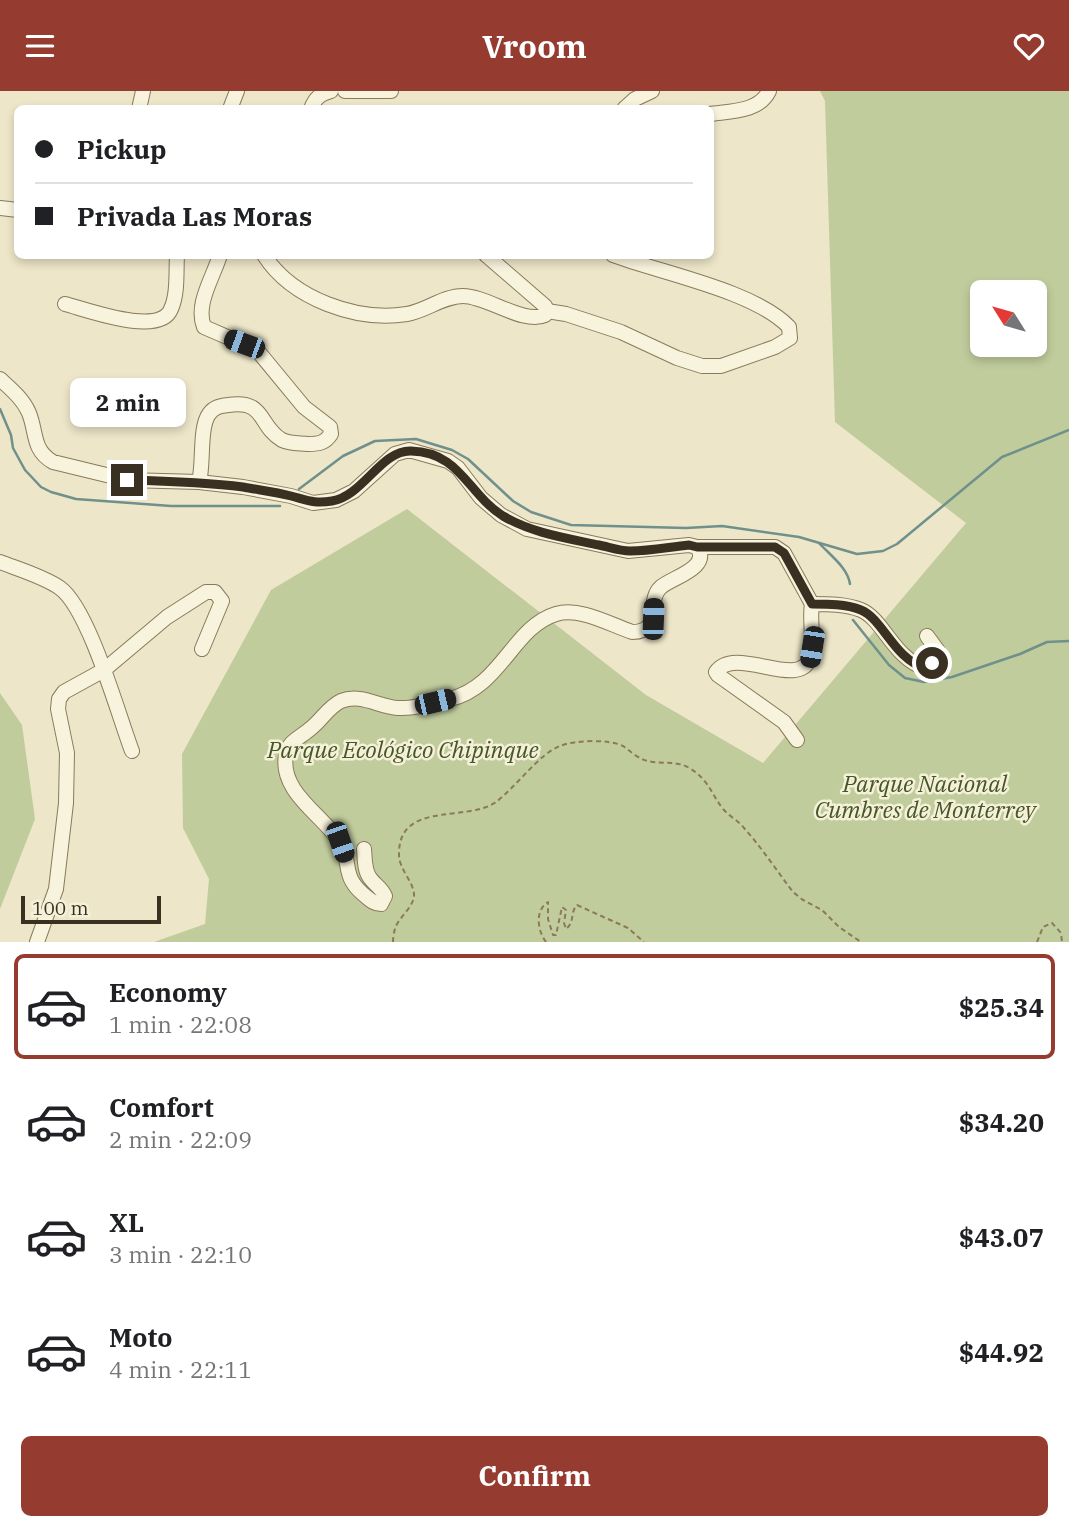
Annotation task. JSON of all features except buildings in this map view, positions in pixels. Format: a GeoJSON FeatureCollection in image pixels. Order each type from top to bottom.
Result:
{"type":"FeatureCollection","features":[{"type":"Feature","properties":{"kind":"street"},"geometry":{"type":"LineString","coordinates":[[313,105],[321,94],[331,91]]}},
{"type":"Feature","properties":{"kind":"street"},"geometry":{"type":"LineString","coordinates":[[345,91],[391,91]]}},
{"type":"Feature","properties":{"kind":"street"},"geometry":{"type":"LineString","coordinates":[[628,105],[652,91]]}},
{"type":"Feature","properties":{"kind":"street"},"geometry":{"type":"LineString","coordinates":[[714,113],[752,107],[765,98],[769,91]]}},
{"type":"Feature","properties":{"kind":"street"},"geometry":{"type":"LineString","coordinates":[[65,304],[139,322],[153,323],[164,320],[171,311],[174,297],[177,259]]}},
{"type":"Feature","properties":{"kind":"street"},"geometry":{"type":"LineString","coordinates":[[199,482],[206,420],[210,412],[218,406],[238,403],[250,405],[258,410],[281,439],[290,443],[317,444],[327,441],[331,434],[330,427],[304,407],[257,350],[204,327],[200,317],[202,305],[219,259]]}},
{"type":"Feature","properties":{"kind":"street"},"geometry":{"type":"LineString","coordinates":[[268,259],[289,282],[320,301],[375,316],[409,314],[461,295],[479,298],[516,313],[538,317],[545,315],[547,311]]}},
{"type":"Feature","properties":{"kind":"street"},"geometry":{"type":"LineString","coordinates":[[491,259],[540,300],[547,311],[566,314],[621,332],[677,358],[702,366],[721,366],[775,347],[790,338],[789,327],[761,307],[722,290],[625,259]]}},
{"type":"Feature","properties":{"kind":"street"},"geometry":{"type":"LineString","coordinates":[[0,379],[20,398],[29,414],[43,457],[53,462],[127,480],[199,482],[291,496],[313,503],[336,500],[354,491],[395,454],[409,450],[448,461],[458,468],[481,498],[501,515],[527,529],[628,551],[689,545],[775,547],[784,553],[812,604],[812,647],[809,660],[804,666],[787,671],[746,662],[726,664],[716,672],[784,722],[797,740]]}},
{"type":"Feature","properties":{"kind":"street"},"geometry":{"type":"LineString","coordinates":[[363,849],[365,867],[385,896],[381,904],[372,902],[356,887],[348,875],[340,842],[296,794],[288,775],[285,757],[296,737],[307,732],[327,711],[342,701],[359,698],[398,708],[416,707],[455,698],[489,678],[530,631],[544,619],[557,614],[573,612],[632,632],[640,632],[648,627],[653,619],[657,592],[663,585],[697,565],[701,553],[697,547]]}},
{"type":"Feature","properties":{"kind":"street"},"geometry":{"type":"LineString","coordinates":[[0,562],[57,585],[67,594],[84,622],[104,670],[132,751]]}},
{"type":"Feature","properties":{"kind":"street"},"geometry":{"type":"LineString","coordinates":[[37,942],[56,889],[66,803],[66,753],[58,709],[59,699],[64,692],[104,670],[167,617],[206,593],[215,592],[222,601],[202,649]]}},
{"type":"Feature","properties":{"kind":"street"},"geometry":{"type":"LineString","coordinates":[[812,604],[862,610],[906,657],[925,668],[938,657],[938,651],[927,636]]}},
{"type":"Feature","properties":{"kind":"path"},"geometry":{"type":"LineString","coordinates":[[393,942],[395,928],[412,903],[414,894],[399,861],[398,851],[406,829],[423,819],[480,809],[495,803],[560,746],[604,740],[621,745],[649,762],[678,762],[691,769],[715,793],[723,809],[744,827],[793,892],[822,910],[839,927],[861,942]]}},
{"type":"Feature","properties":{"kind":"path"},"geometry":{"type":"LineString","coordinates":[[546,942],[538,928],[541,908],[548,902],[548,919],[553,935],[556,935],[562,907],[566,910],[566,929],[572,922],[576,905],[628,928],[644,942]]}},
{"type":"Feature","properties":{"kind":"path"},"geometry":{"type":"LineString","coordinates":[[1037,942],[1043,927],[1052,923],[1061,933],[1062,942]]}},
{"type":"Feature","properties":{"kind":"green space","name":"Parque Ecológico Chipinque"},"geometry":{"type":"Polygon","coordinates":[[[820,91],[1069,91],[1069,942],[154,942],[205,924],[209,879],[183,828],[182,754],[271,590],[407,509],[646,695],[763,763],[966,523],[835,422],[825,101],[820,91]]]}},
{"type":"Feature","properties":{"kind":"green space"},"geometry":{"type":"Polygon","coordinates":[[[0,693],[22,725],[35,819],[0,909],[0,693]]]}},
{"type":"Feature","properties":{"kind":"waterway"},"geometry":{"type":"LineString","coordinates":[[0,409],[11,435],[13,448],[25,470],[41,487],[51,492],[76,499],[171,506],[280,506]]}},
{"type":"Feature","properties":{"kind":"waterway"},"geometry":{"type":"LineString","coordinates":[[299,489],[343,456],[375,441],[416,439],[452,450],[468,459],[513,501],[531,512],[571,525],[686,528],[722,526],[799,537],[857,554],[883,551],[897,544],[1002,457],[1069,430]]}},
{"type":"Feature","properties":{"kind":"waterway"},"geometry":{"type":"LineString","coordinates":[[819,543],[842,567],[850,584]]}},
{"type":"Feature","properties":{"kind":"waterway"},"geometry":{"type":"LineString","coordinates":[[853,620],[889,665],[905,678],[924,682],[952,677],[1047,642],[1069,641]]}},
{"type":"Feature","properties":{"kind":"route"},"geometry":{"type":"LineString","coordinates":[[127,480],[199,482],[243,487],[313,503],[336,500],[354,491],[395,454],[409,450],[432,455],[458,468],[481,498],[501,515],[527,529],[628,551],[689,545],[780,549],[812,604],[862,610],[906,657],[925,668],[932,663]]}},
{"type":"Feature","properties":{"kind":"park label","name":"Parque Nacional Cumbres de Monterrey"},"geometry":{"type":"Point","coordinates":[925,797]}}]}
